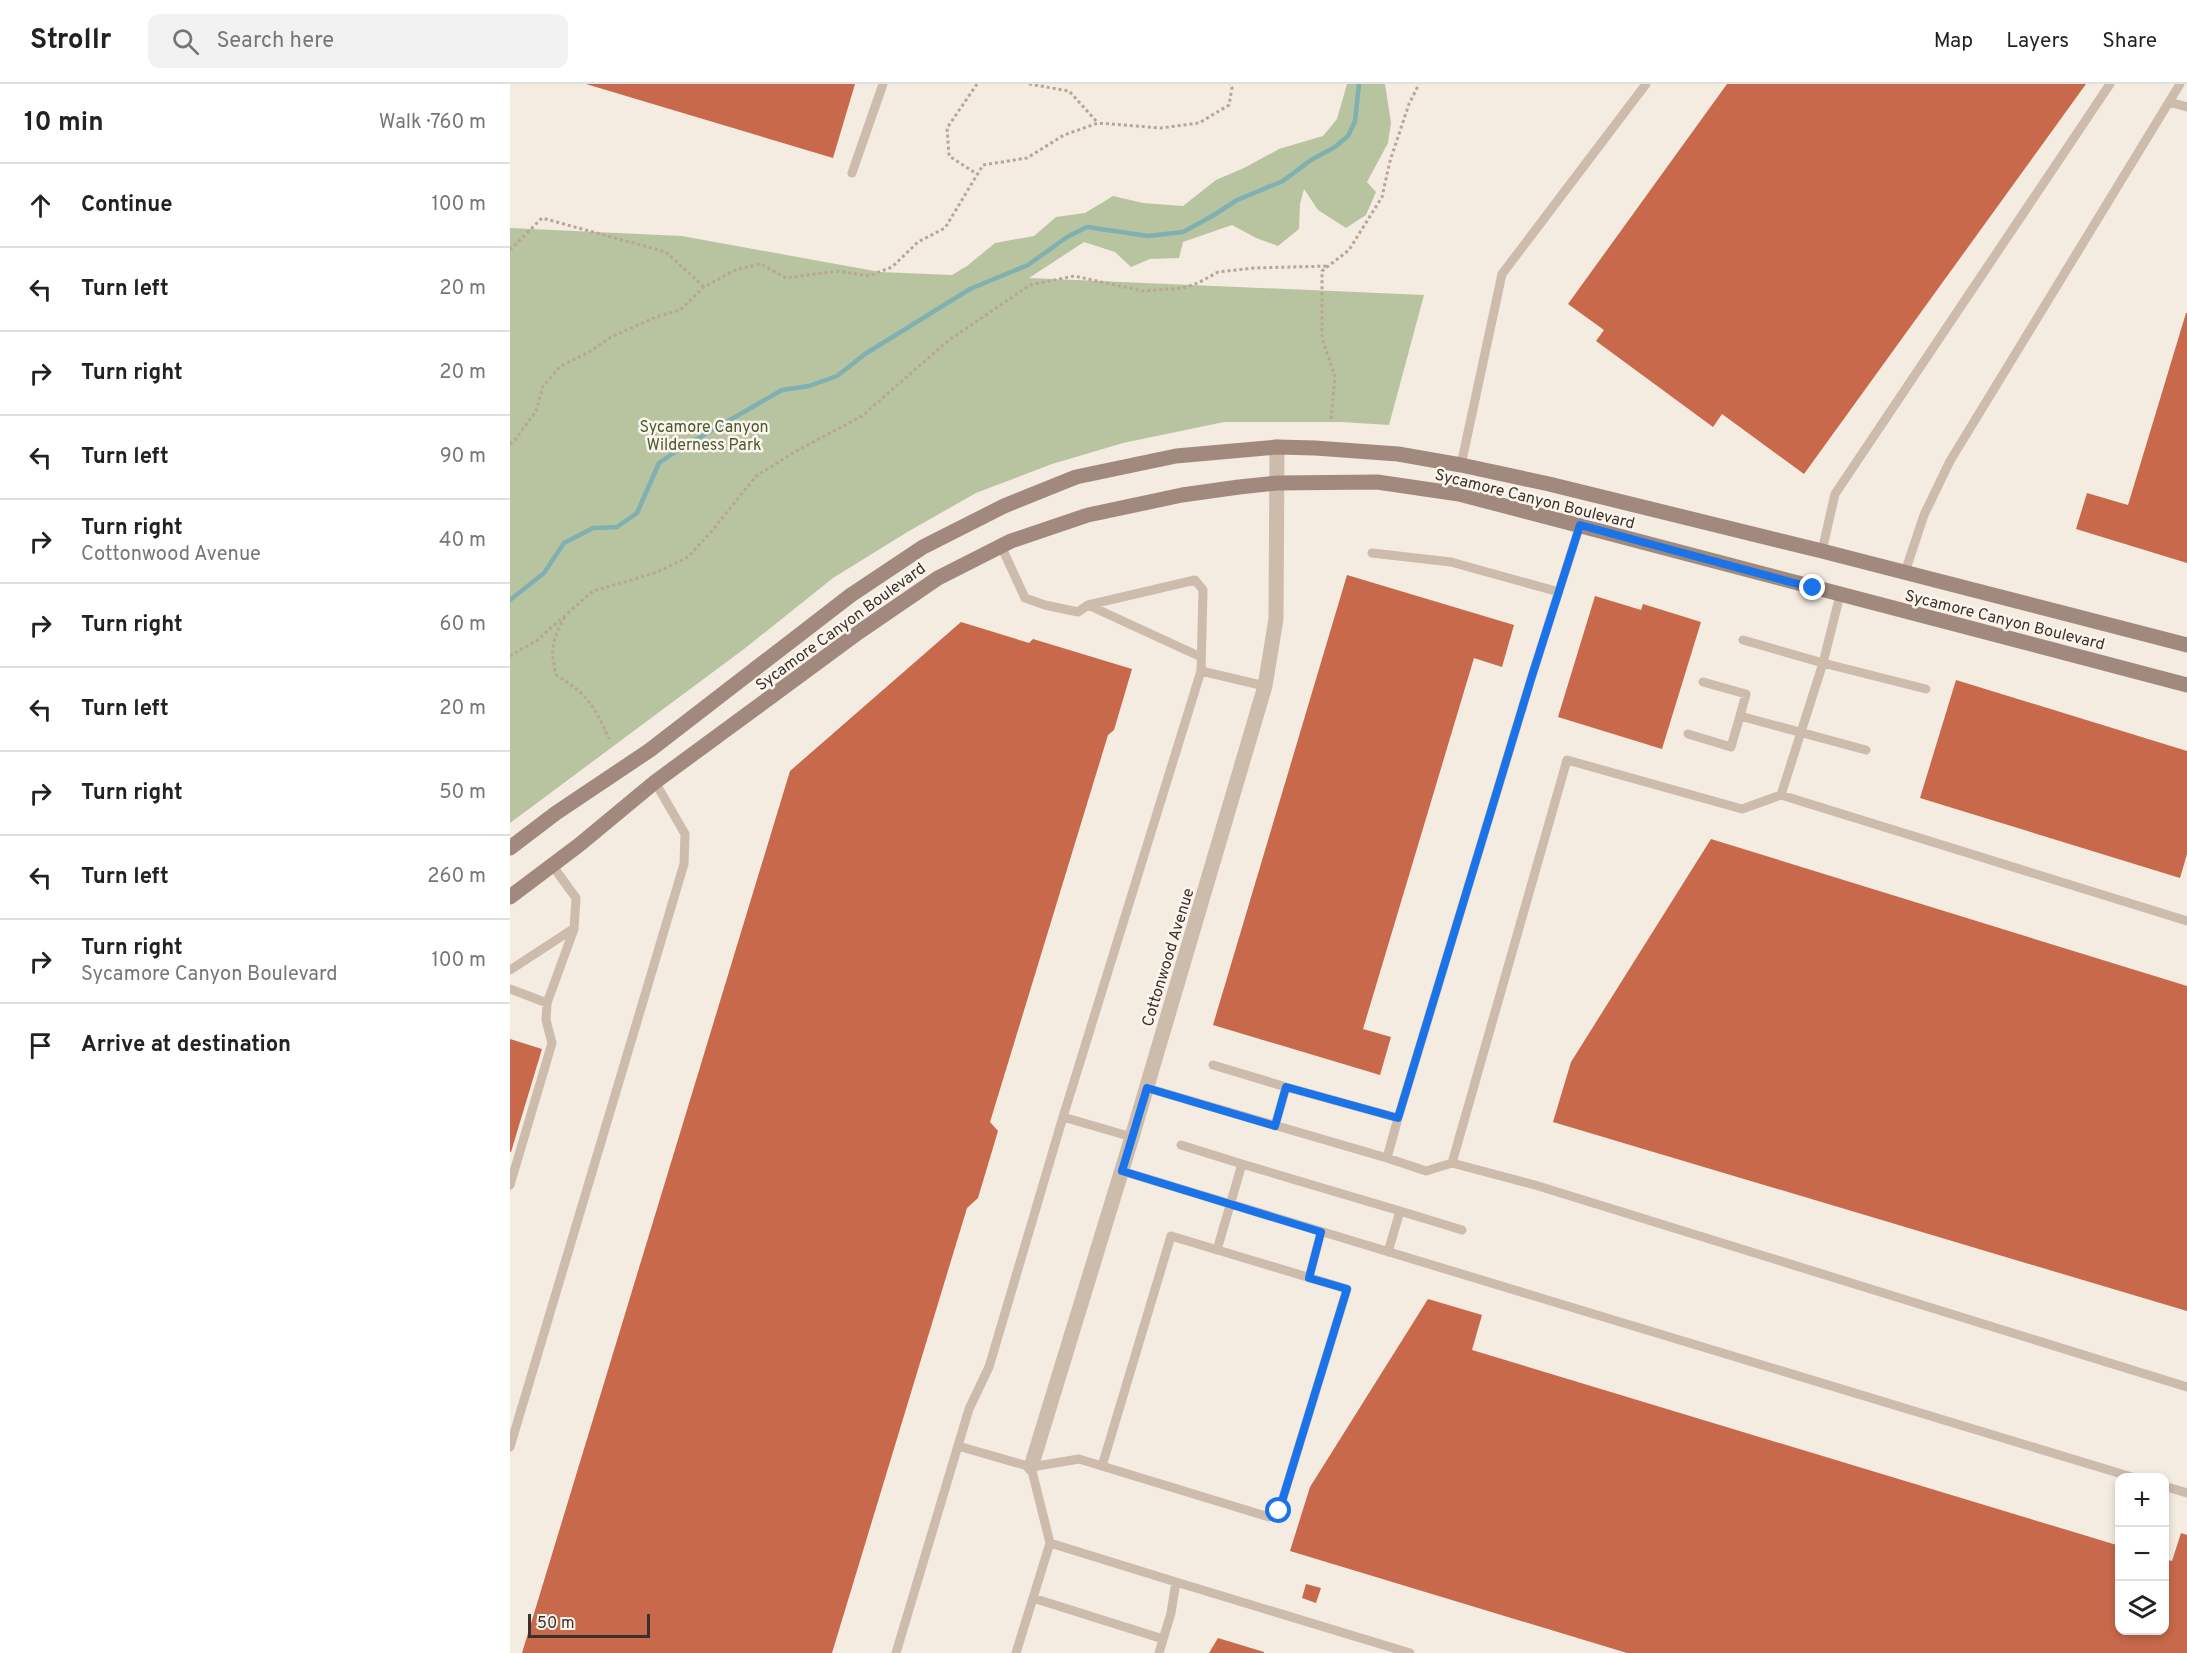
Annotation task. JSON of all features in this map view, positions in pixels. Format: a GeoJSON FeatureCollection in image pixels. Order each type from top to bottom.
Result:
{"type":"FeatureCollection","features":[{"type":"Feature","properties":{"kind":"main road","name":"Sycamore Canyon Boulevard"},"geometry":{"type":"LineString","coordinates":[[510,848],[556,813],[650,750],[851,595],[923,547],[1004,506],[1076,477],[1176,456],[1277,447],[1398,454],[1461,465],[1822,551],[2187,645]]}},
{"type":"Feature","properties":{"kind":"main road","name":"Sycamore Canyon Boulevard"},"geometry":{"type":"LineString","coordinates":[[510,897],[655,782],[859,632],[938,578],[1001,546],[1088,515],[1182,495],[1277,483],[1377,482],[1459,494],[2187,685]]}},
{"type":"Feature","properties":{"kind":"street","name":"Cottonwood Avenue"},"geometry":{"type":"LineString","coordinates":[[1031,1467],[1147,1088],[1265,686],[1276,619],[1277,447]]}},
{"type":"Feature","properties":{"kind":"lane"},"geometry":{"type":"LineString","coordinates":[[852,173],[883,84]]}},
{"type":"Feature","properties":{"kind":"lane"},"geometry":{"type":"LineString","coordinates":[[1461,465],[1502,274],[1646,84]]}},
{"type":"Feature","properties":{"kind":"lane"},"geometry":{"type":"LineString","coordinates":[[1822,551],[1835,494],[2110,84]]}},
{"type":"Feature","properties":{"kind":"lane"},"geometry":{"type":"LineString","coordinates":[[1905,572],[1924,515],[1950,461],[2180,84]]}},
{"type":"Feature","properties":{"kind":"lane"},"geometry":{"type":"LineString","coordinates":[[2169,102],[2187,107]]}},
{"type":"Feature","properties":{"kind":"lane"},"geometry":{"type":"LineString","coordinates":[[1387,1158],[1580,525]]}},
{"type":"Feature","properties":{"kind":"lane"},"geometry":{"type":"LineString","coordinates":[[896,1653],[969,1409],[989,1367],[1062,1117],[1201,671],[1203,590],[1195,580],[1088,605],[1078,612],[1045,605],[1025,597],[1001,546]]}},
{"type":"Feature","properties":{"kind":"lane"},"geometry":{"type":"LineString","coordinates":[[1372,553],[1451,562],[1559,592]]}},
{"type":"Feature","properties":{"kind":"lane"},"geometry":{"type":"LineString","coordinates":[[1781,795],[1823,663],[1840,595]]}},
{"type":"Feature","properties":{"kind":"lane"},"geometry":{"type":"LineString","coordinates":[[1088,605],[1201,657]]}},
{"type":"Feature","properties":{"kind":"lane"},"geometry":{"type":"LineString","coordinates":[[1743,640],[1926,689]]}},
{"type":"Feature","properties":{"kind":"lane"},"geometry":{"type":"LineString","coordinates":[[1201,671],[1265,686]]}},
{"type":"Feature","properties":{"kind":"lane"},"geometry":{"type":"LineString","coordinates":[[1688,734],[1731,747],[1746,694],[1704,682]]}},
{"type":"Feature","properties":{"kind":"lane"},"geometry":{"type":"LineString","coordinates":[[1740,716],[1866,750]]}},
{"type":"Feature","properties":{"kind":"lane"},"geometry":{"type":"LineString","coordinates":[[1452,1163],[1567,760],[1742,809],[1781,795],[2187,921]]}},
{"type":"Feature","properties":{"kind":"lane"},"geometry":{"type":"LineString","coordinates":[[510,1447],[684,864],[685,834],[655,782]]}},
{"type":"Feature","properties":{"kind":"lane"},"geometry":{"type":"LineString","coordinates":[[510,1185],[552,1043],[546,1020],[547,1003],[574,929],[576,898],[552,865]]}},
{"type":"Feature","properties":{"kind":"lane"},"geometry":{"type":"LineString","coordinates":[[510,970],[574,929]]}},
{"type":"Feature","properties":{"kind":"lane"},"geometry":{"type":"LineString","coordinates":[[510,989],[547,1003]]}},
{"type":"Feature","properties":{"kind":"lane"},"geometry":{"type":"LineString","coordinates":[[1213,1065],[1398,1118]]}},
{"type":"Feature","properties":{"kind":"lane"},"geometry":{"type":"LineString","coordinates":[[1275,1126],[1286,1087]]}},
{"type":"Feature","properties":{"kind":"lane"},"geometry":{"type":"LineString","coordinates":[[1147,1088],[1426,1171],[1452,1163],[1535,1185],[2187,1387]]}},
{"type":"Feature","properties":{"kind":"lane"},"geometry":{"type":"LineString","coordinates":[[1062,1117],[1132,1137]]}},
{"type":"Feature","properties":{"kind":"lane"},"geometry":{"type":"LineString","coordinates":[[1181,1145],[1462,1230]]}},
{"type":"Feature","properties":{"kind":"lane"},"geometry":{"type":"LineString","coordinates":[[1217,1250],[1242,1164]]}},
{"type":"Feature","properties":{"kind":"lane"},"geometry":{"type":"LineString","coordinates":[[1122,1171],[2117,1473]]}},
{"type":"Feature","properties":{"kind":"lane"},"geometry":{"type":"LineString","coordinates":[[1388,1252],[1400,1211]]}},
{"type":"Feature","properties":{"kind":"lane"},"geometry":{"type":"LineString","coordinates":[[1309,1278],[1321,1232]]}},
{"type":"Feature","properties":{"kind":"lane"},"geometry":{"type":"LineString","coordinates":[[958,1446],[1031,1467],[1079,1459],[1269,1517],[1279,1511],[1347,1289],[1171,1236],[1102,1466]]}},
{"type":"Feature","properties":{"kind":"lane"},"geometry":{"type":"LineString","coordinates":[[1016,1653],[1050,1543],[1031,1467]]}},
{"type":"Feature","properties":{"kind":"lane"},"geometry":{"type":"LineString","coordinates":[[2169,1488],[2187,1493]]}},
{"type":"Feature","properties":{"kind":"lane"},"geometry":{"type":"LineString","coordinates":[[1050,1543],[1410,1653]]}},
{"type":"Feature","properties":{"kind":"lane"},"geometry":{"type":"LineString","coordinates":[[1159,1653],[1176,1582]]}},
{"type":"Feature","properties":{"kind":"lane"},"geometry":{"type":"LineString","coordinates":[[1033,1598],[1163,1639]]}},
{"type":"Feature","properties":{"kind":"path"},"geometry":{"type":"LineString","coordinates":[[977,84],[947,128],[949,156],[977,174]]}},
{"type":"Feature","properties":{"kind":"path"},"geometry":{"type":"LineString","coordinates":[[1029,84],[1069,91],[1098,123]]}},
{"type":"Feature","properties":{"kind":"path"},"geometry":{"type":"LineString","coordinates":[[510,444],[536,411],[543,386],[561,366],[589,352],[611,337],[656,317],[680,310],[704,287],[737,269],[761,264],[786,278],[838,271],[869,276],[892,267],[918,242],[945,228],[983,165],[1027,158],[1064,135],[1098,123],[1161,128],[1199,123],[1229,105],[1232,88],[1230,84]]}},
{"type":"Feature","properties":{"kind":"path"},"geometry":{"type":"LineString","coordinates":[[1331,419],[1335,377],[1322,338],[1322,271],[1349,250],[1382,197],[1390,161],[1408,104],[1419,84]]}},
{"type":"Feature","properties":{"kind":"path"},"geometry":{"type":"LineString","coordinates":[[510,250],[542,218],[666,252],[704,287]]}},
{"type":"Feature","properties":{"kind":"path"},"geometry":{"type":"LineString","coordinates":[[510,656],[536,641],[593,591],[655,573],[688,557],[756,476],[862,416],[949,340],[1030,285],[1074,276],[1143,291],[1183,288],[1198,284],[1218,272],[1254,268],[1329,266]]}},
{"type":"Feature","properties":{"kind":"path"},"geometry":{"type":"LineString","coordinates":[[567,613],[556,633],[551,654],[556,675],[577,687],[596,710],[609,739]]}},
{"type":"Feature","properties":{"kind":"green space","name":"Sycamore Canyon Wilderness Park"},"geometry":{"type":"Polygon","coordinates":[[[1347,84],[1385,84],[1391,123],[1388,143],[1367,182],[1376,192],[1366,215],[1346,228],[1318,210],[1304,189],[1300,204],[1299,229],[1278,246],[1256,238],[1232,225],[1183,242],[1179,258],[1150,259],[1131,267],[1115,252],[1084,242],[1029,278],[1424,295],[1389,425],[1342,422],[1224,422],[1123,443],[1052,464],[976,493],[833,578],[744,649],[510,823],[510,228],[682,236],[880,272],[952,275],[995,243],[1034,236],[1056,217],[1085,213],[1113,196],[1143,203],[1183,206],[1216,180],[1279,149],[1323,136],[1337,119],[1347,84]]]}},
{"type":"Feature","properties":{"kind":"building"},"geometry":{"type":"Polygon","coordinates":[[[586,84],[855,84],[833,158],[586,84]]]}},
{"type":"Feature","properties":{"kind":"building"},"geometry":{"type":"Polygon","coordinates":[[[1727,84],[2086,84],[1804,474],[1722,414],[1713,427],[1596,341],[1604,330],[1568,304],[1727,84]]]}},
{"type":"Feature","properties":{"kind":"building"},"geometry":{"type":"Polygon","coordinates":[[[2186,313],[2187,563],[2076,529],[2087,493],[2128,505],[2186,313]]]}},
{"type":"Feature","properties":{"kind":"building"},"geometry":{"type":"Polygon","coordinates":[[[1347,575],[1514,625],[1502,667],[1474,658],[1363,1029],[1391,1037],[1380,1075],[1213,1025],[1347,575]]]}},
{"type":"Feature","properties":{"kind":"building"},"geometry":{"type":"Polygon","coordinates":[[[1595,596],[1641,610],[1643,604],[1701,622],[1662,749],[1558,717],[1595,596]]]}},
{"type":"Feature","properties":{"kind":"building"},"geometry":{"type":"Polygon","coordinates":[[[961,622],[1029,643],[1033,639],[1132,669],[1114,730],[1108,735],[990,1122],[998,1131],[978,1198],[967,1208],[832,1653],[522,1653],[790,771],[961,622]]]}},
{"type":"Feature","properties":{"kind":"building"},"geometry":{"type":"Polygon","coordinates":[[[1956,680],[2187,751],[2187,854],[2180,878],[1920,798],[1956,680]]]}},
{"type":"Feature","properties":{"kind":"building"},"geometry":{"type":"Polygon","coordinates":[[[1711,839],[2187,986],[2187,1311],[1553,1122],[1571,1062],[1711,839]]]}},
{"type":"Feature","properties":{"kind":"building"},"geometry":{"type":"Polygon","coordinates":[[[510,1039],[542,1049],[511,1152],[510,1152],[510,1039]]]}},
{"type":"Feature","properties":{"kind":"building"},"geometry":{"type":"Polygon","coordinates":[[[1428,1299],[1482,1315],[1472,1350],[2115,1544],[2115,1635],[2169,1635],[2169,1560],[2172,1561],[2181,1533],[2187,1535],[2187,1653],[1627,1653],[1290,1551],[1310,1487],[1428,1299]]]}},
{"type":"Feature","properties":{"kind":"building"},"geometry":{"type":"Polygon","coordinates":[[[1306,1584],[1321,1588],[1316,1603],[1302,1598],[1306,1584]]]}},
{"type":"Feature","properties":{"kind":"building"},"geometry":{"type":"Polygon","coordinates":[[[1218,1638],[1264,1652],[1264,1653],[1209,1653],[1218,1638]]]}},
{"type":"Feature","properties":{"kind":"waterway"},"geometry":{"type":"LineString","coordinates":[[510,600],[544,573],[564,543],[593,528],[617,527],[637,513],[659,463],[782,390],[809,386],[837,376],[865,354],[970,289],[1028,265],[1067,237],[1087,227],[1148,236],[1183,232],[1237,200],[1283,181],[1348,136],[1355,121],[1359,84]]}},
{"type":"Feature","properties":{"kind":"route"},"geometry":{"type":"LineString","coordinates":[[1279,1511],[1347,1289],[1309,1278],[1321,1232],[1122,1171],[1147,1088],[1275,1126],[1286,1087],[1398,1118],[1580,525],[1813,588]]}}]}
